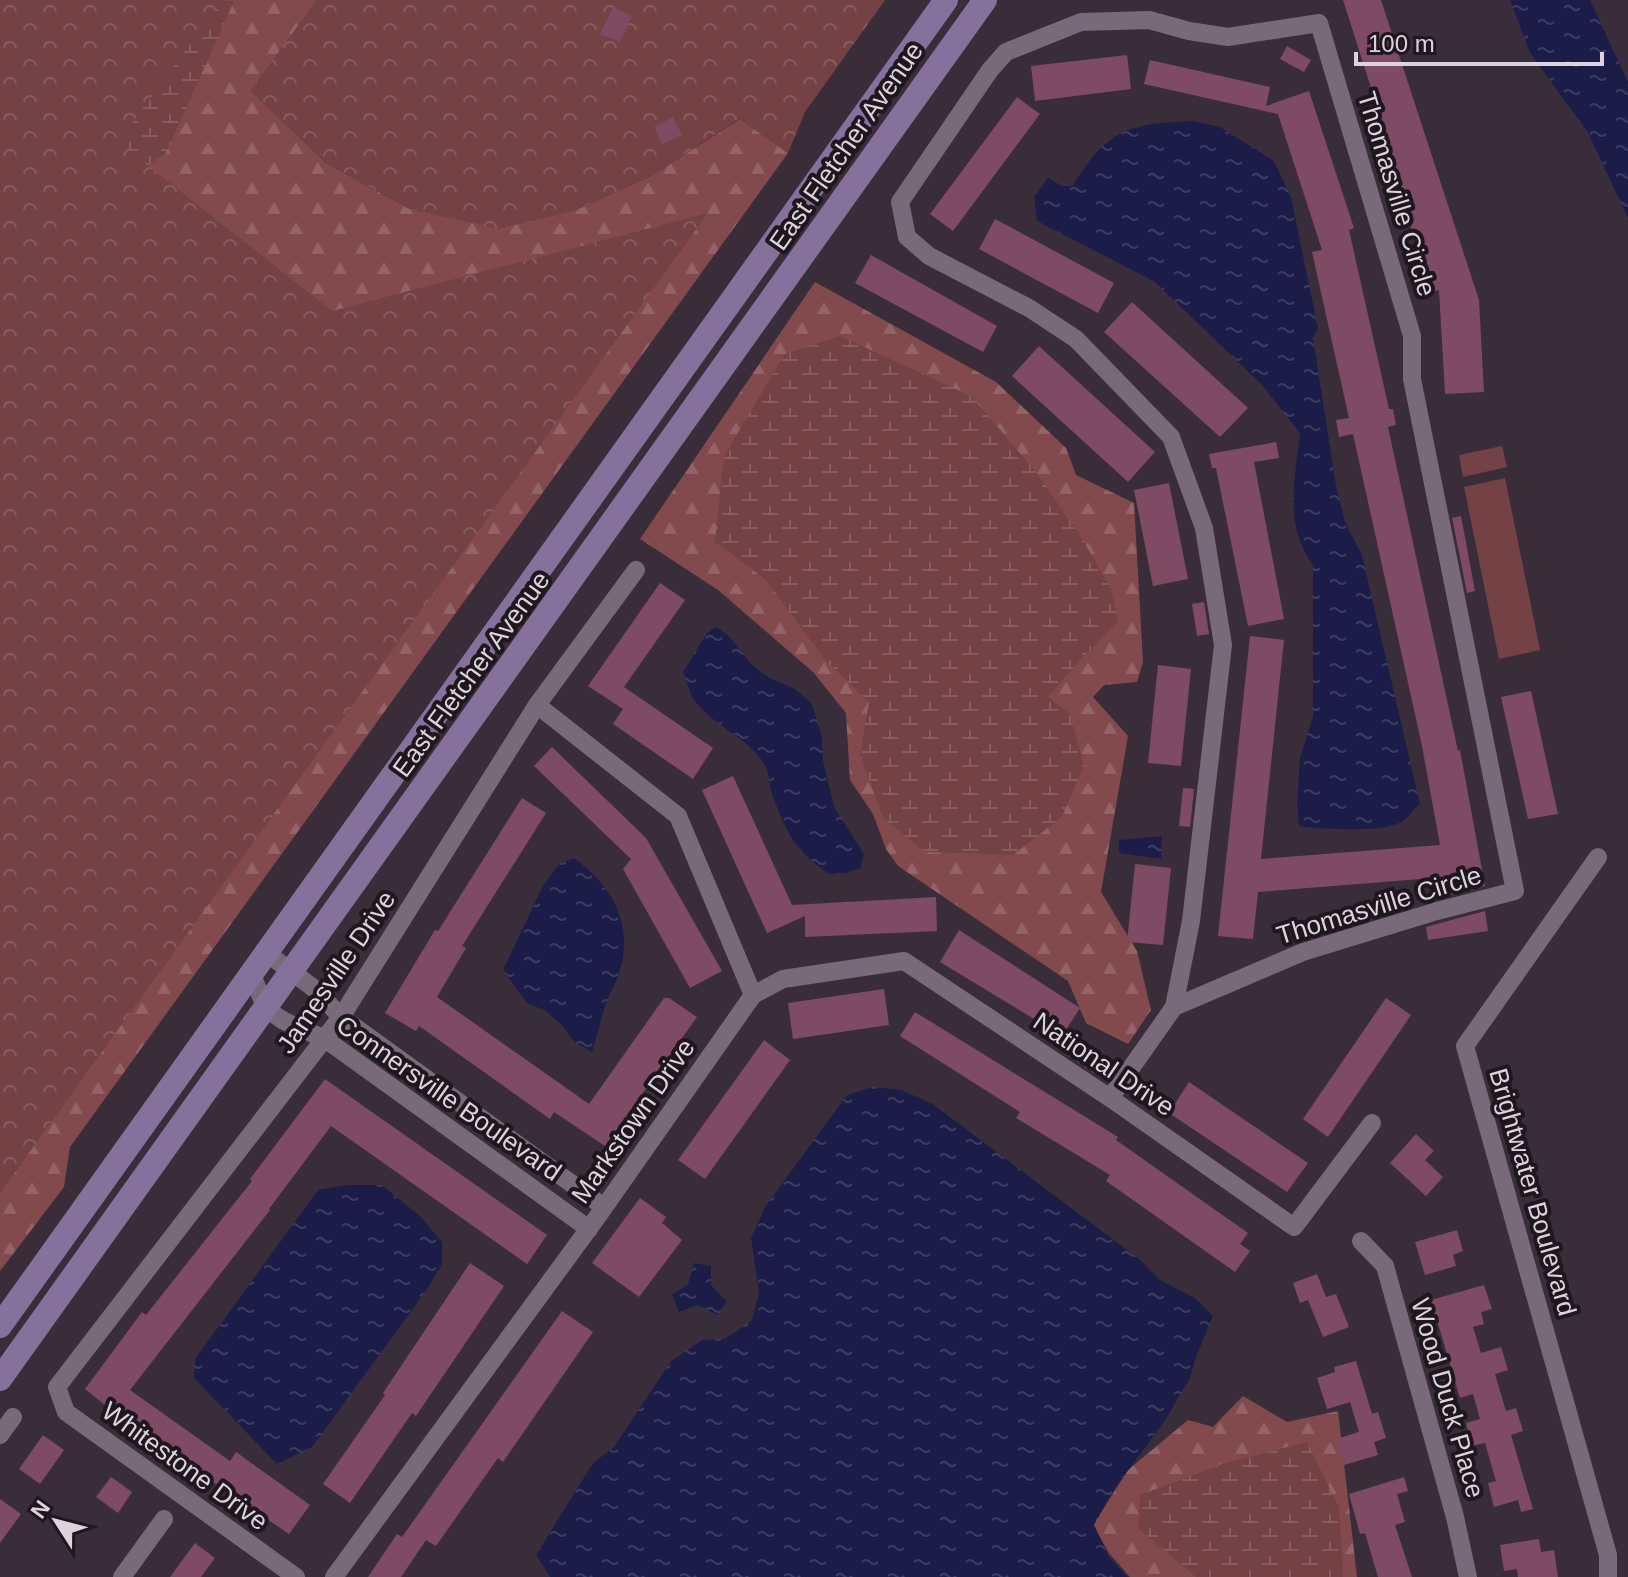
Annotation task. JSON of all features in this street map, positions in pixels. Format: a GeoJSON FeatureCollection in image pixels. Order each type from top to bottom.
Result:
{"type":"FeatureCollection","features":[{"type":"Feature","properties":{"kind":"main road","name":"East Fletcher Avenue"},"geometry":{"type":"LineString","coordinates":[[0,1326],[946,0]]}},
{"type":"Feature","properties":{"kind":"main road","name":"East Fletcher Avenue"},"geometry":{"type":"LineString","coordinates":[[0,1379],[985,0]]}},
{"type":"Feature","properties":{"kind":"street","name":"Thomasville Circle"},"geometry":{"type":"LineString","coordinates":[[1110,1098],[1174,1007],[1191,921],[1223,645],[1204,528],[1171,437],[1076,339],[1029,308],[929,256],[907,237],[900,202],[990,70],[1006,52],[1081,22],[1149,20],[1228,37],[1319,23],[1412,336],[1412,379],[1515,891],[1303,952],[1174,1007]]}},
{"type":"Feature","properties":{"kind":"street","name":"Jamesville Drive"},"geometry":{"type":"LineString","coordinates":[[57,1387],[341,1017],[537,705],[636,570]]}},
{"type":"Feature","properties":{"kind":"street"},"geometry":{"type":"LineString","coordinates":[[537,705],[678,816],[753,995]]}},
{"type":"Feature","properties":{"kind":"street","name":"Brightwater Boulevard"},"geometry":{"type":"LineString","coordinates":[[1598,857],[1465,1046],[1608,1555],[1608,1577]]}},
{"type":"Feature","properties":{"kind":"street","name":"Connersville Boulevard"},"geometry":{"type":"LineString","coordinates":[[268,954],[316,990],[341,1017],[604,1207]]}},
{"type":"Feature","properties":{"kind":"street","name":"National Drive"},"geometry":{"type":"LineString","coordinates":[[753,995],[783,979],[904,961],[1110,1098],[1294,1227],[1372,1123]]}},
{"type":"Feature","properties":{"kind":"street"},"geometry":{"type":"LineString","coordinates":[[252,975],[266,1009]]}},
{"type":"Feature","properties":{"kind":"street","name":"Markstown Drive"},"geometry":{"type":"LineString","coordinates":[[334,1577],[589,1229],[753,995]]}},
{"type":"Feature","properties":{"kind":"street","name":"Connersville Boulevard"},"geometry":{"type":"LineString","coordinates":[[266,1009],[284,1021],[325,1039],[589,1229]]}},
{"type":"Feature","properties":{"kind":"street","name":"Wood Duck Place"},"geometry":{"type":"LineString","coordinates":[[1361,1241],[1385,1266],[1455,1517],[1468,1577]]}},
{"type":"Feature","properties":{"kind":"street","name":"Whitestone Drive"},"geometry":{"type":"LineString","coordinates":[[57,1387],[66,1412],[296,1577]]}},
{"type":"Feature","properties":{"kind":"street"},"geometry":{"type":"LineString","coordinates":[[0,1435],[13,1417]]}},
{"type":"Feature","properties":{"kind":"street"},"geometry":{"type":"LineString","coordinates":[[122,1577],[164,1519]]}},
{"type":"Feature","properties":{"kind":"green space"},"geometry":{"type":"Polygon","coordinates":[[[0,0],[317,0],[251,91],[326,163],[410,209],[574,211],[651,176],[740,119],[788,153],[70,1147],[64,1187],[0,1271],[0,0]]]}},
{"type":"Feature","properties":{"kind":"green space"},"geometry":{"type":"Polygon","coordinates":[[[0,0],[223,0],[118,142],[332,311],[708,213],[0,1193],[0,0]]]}},
{"type":"Feature","properties":{"kind":"green space"},"geometry":{"type":"Polygon","coordinates":[[[196,0],[234,1],[166,153],[0,262],[0,78],[196,0]]]}},
{"type":"Feature","properties":{"kind":"green space"},"geometry":{"type":"Polygon","coordinates":[[[317,0],[885,0],[805,112],[788,153],[739,119],[651,176],[574,211],[499,229],[410,209],[326,163],[250,91],[317,0]]]}},
{"type":"Feature","properties":{"kind":"green space"},"geometry":{"type":"Polygon","coordinates":[[[815,282],[996,382],[1066,448],[1076,475],[1134,503],[1143,662],[1137,682],[1104,685],[1093,697],[1128,736],[1101,892],[1137,951],[1151,1010],[1128,1044],[1086,1023],[1068,981],[898,866],[886,849],[873,814],[850,780],[846,713],[813,672],[718,590],[640,539],[815,282]]]}},
{"type":"Feature","properties":{"kind":"green space"},"geometry":{"type":"Polygon","coordinates":[[[840,336],[971,396],[1036,472],[1081,537],[1111,588],[1118,622],[1048,697],[1070,714],[1084,766],[1062,817],[1013,855],[925,852],[883,818],[860,754],[869,702],[826,661],[765,579],[715,542],[724,456],[785,354],[840,336]]]}},
{"type":"Feature","properties":{"kind":"green space"},"geometry":{"type":"Polygon","coordinates":[[[1502,446],[1507,467],[1463,477],[1459,455],[1502,446]]]}},
{"type":"Feature","properties":{"kind":"green space"},"geometry":{"type":"Polygon","coordinates":[[[1505,478],[1540,650],[1499,659],[1464,487],[1505,478]]]}},
{"type":"Feature","properties":{"kind":"green space"},"geometry":{"type":"Polygon","coordinates":[[[1243,1396],[1287,1422],[1338,1411],[1357,1577],[1130,1577],[1109,1553],[1093,1525],[1128,1470],[1188,1420],[1213,1427],[1243,1396]]]}},
{"type":"Feature","properties":{"kind":"green space"},"geometry":{"type":"Polygon","coordinates":[[[1307,1442],[1339,1507],[1343,1577],[1196,1577],[1138,1528],[1140,1495],[1222,1464],[1307,1442]]]}},
{"type":"Feature","properties":{"kind":"water"},"geometry":{"type":"Polygon","coordinates":[[[1510,0],[1590,0],[1628,82],[1628,218],[1587,131],[1530,53],[1510,0]]]}},
{"type":"Feature","properties":{"kind":"water"},"geometry":{"type":"Polygon","coordinates":[[[1194,121],[1220,127],[1274,161],[1291,197],[1318,328],[1313,338],[1336,485],[1345,522],[1362,555],[1420,804],[1404,820],[1392,825],[1352,829],[1299,826],[1300,758],[1313,716],[1313,565],[1298,534],[1293,501],[1300,433],[1263,386],[1155,282],[1037,221],[1034,197],[1048,178],[1062,186],[1073,186],[1097,152],[1122,133],[1153,124],[1194,121]]]}},
{"type":"Feature","properties":{"kind":"water"},"geometry":{"type":"Polygon","coordinates":[[[716,627],[728,635],[752,665],[768,677],[795,689],[812,704],[822,737],[823,760],[834,807],[864,854],[861,868],[829,874],[808,857],[783,822],[766,767],[759,757],[711,718],[692,697],[683,672],[707,633],[716,627]]]}},
{"type":"Feature","properties":{"kind":"water"},"geometry":{"type":"Polygon","coordinates":[[[1162,836],[1161,859],[1119,853],[1119,840],[1162,836]]]}},
{"type":"Feature","properties":{"kind":"water"},"geometry":{"type":"Polygon","coordinates":[[[574,858],[609,893],[624,936],[619,974],[592,1052],[573,1041],[563,1026],[546,1011],[527,1003],[503,970],[543,886],[560,863],[574,858]]]}},
{"type":"Feature","properties":{"kind":"water"},"geometry":{"type":"Polygon","coordinates":[[[873,1087],[902,1090],[934,1105],[1139,1259],[1160,1280],[1195,1298],[1213,1316],[1190,1378],[1166,1419],[1113,1491],[1094,1525],[1109,1557],[1128,1577],[550,1577],[536,1555],[593,1463],[614,1447],[671,1361],[702,1340],[725,1339],[752,1320],[759,1293],[751,1238],[765,1207],[847,1095],[873,1087]]]}},
{"type":"Feature","properties":{"kind":"water"},"geometry":{"type":"Polygon","coordinates":[[[347,1185],[382,1185],[420,1216],[442,1242],[442,1264],[426,1291],[312,1447],[277,1464],[194,1378],[195,1359],[318,1190],[347,1185]]]}},
{"type":"Feature","properties":{"kind":"water"},"geometry":{"type":"Polygon","coordinates":[[[694,1263],[711,1266],[711,1285],[727,1302],[717,1315],[698,1305],[679,1312],[672,1295],[688,1284],[694,1263]]]}},
{"type":"Feature","properties":{"kind":"building"},"geometry":{"type":"Polygon","coordinates":[[[1343,0],[1381,0],[1479,300],[1484,392],[1445,394],[1439,290],[1432,292],[1383,142],[1388,141],[1343,0]]]}},
{"type":"Feature","properties":{"kind":"building"},"geometry":{"type":"Polygon","coordinates":[[[613,7],[632,16],[620,42],[600,34],[613,7]]]}},
{"type":"Feature","properties":{"kind":"building"},"geometry":{"type":"Polygon","coordinates":[[[1287,46],[1311,60],[1304,72],[1280,59],[1287,46]]]}},
{"type":"Feature","properties":{"kind":"building"},"geometry":{"type":"Polygon","coordinates":[[[1127,55],[1131,89],[1035,101],[1031,66],[1127,55]]]}},
{"type":"Feature","properties":{"kind":"building"},"geometry":{"type":"Polygon","coordinates":[[[1150,60],[1270,87],[1266,106],[1309,91],[1354,228],[1349,230],[1389,409],[1393,409],[1396,425],[1388,427],[1460,750],[1485,886],[1450,895],[1446,877],[1258,892],[1253,939],[1218,936],[1250,636],[1284,640],[1261,859],[1440,845],[1422,746],[1353,434],[1339,437],[1336,420],[1349,418],[1312,252],[1322,250],[1278,114],[1144,84],[1150,60]]]}},
{"type":"Feature","properties":{"kind":"building"},"geometry":{"type":"Polygon","coordinates":[[[1017,97],[1040,114],[953,231],[930,214],[1017,97]]]}},
{"type":"Feature","properties":{"kind":"building"},"geometry":{"type":"Polygon","coordinates":[[[673,117],[682,135],[662,144],[654,127],[673,117]]]}},
{"type":"Feature","properties":{"kind":"building"},"geometry":{"type":"Polygon","coordinates":[[[995,219],[1114,283],[1098,313],[979,249],[995,219]]]}},
{"type":"Feature","properties":{"kind":"building"},"geometry":{"type":"Polygon","coordinates":[[[871,255],[997,326],[983,352],[855,283],[871,255]]]}},
{"type":"Feature","properties":{"kind":"building"},"geometry":{"type":"Polygon","coordinates":[[[1132,302],[1248,408],[1220,437],[1104,332],[1132,302]]]}},
{"type":"Feature","properties":{"kind":"building"},"geometry":{"type":"Polygon","coordinates":[[[1039,346],[1155,452],[1128,482],[1012,376],[1039,346]]]}},
{"type":"Feature","properties":{"kind":"building"},"geometry":{"type":"Polygon","coordinates":[[[1276,442],[1279,458],[1254,462],[1284,619],[1248,626],[1216,468],[1212,468],[1209,454],[1276,442]]]}},
{"type":"Feature","properties":{"kind":"building"},"geometry":{"type":"Polygon","coordinates":[[[1169,483],[1188,579],[1153,586],[1134,490],[1169,483]]]}},
{"type":"Feature","properties":{"kind":"building"},"geometry":{"type":"Polygon","coordinates":[[[1461,516],[1475,591],[1467,593],[1452,518],[1461,516]]]}},
{"type":"Feature","properties":{"kind":"building"},"geometry":{"type":"Polygon","coordinates":[[[660,583],[685,600],[624,687],[713,748],[693,779],[613,724],[623,709],[588,686],[660,583]]]}},
{"type":"Feature","properties":{"kind":"building"},"geometry":{"type":"Polygon","coordinates":[[[1204,602],[1209,634],[1197,636],[1192,604],[1204,602]]]}},
{"type":"Feature","properties":{"kind":"building"},"geometry":{"type":"Polygon","coordinates":[[[1158,665],[1191,669],[1181,766],[1148,763],[1158,665]]]}},
{"type":"Feature","properties":{"kind":"building"},"geometry":{"type":"Polygon","coordinates":[[[1531,691],[1558,814],[1528,819],[1501,697],[1531,691]]]}},
{"type":"Feature","properties":{"kind":"building"},"geometry":{"type":"Polygon","coordinates":[[[552,747],[646,838],[722,971],[690,988],[623,869],[631,859],[534,766],[552,747]]]}},
{"type":"Feature","properties":{"kind":"building"},"geometry":{"type":"Polygon","coordinates":[[[733,776],[792,905],[936,897],[937,931],[805,937],[805,916],[767,933],[702,790],[733,776]]]}},
{"type":"Feature","properties":{"kind":"building"},"geometry":{"type":"Polygon","coordinates":[[[1183,788],[1194,789],[1190,827],[1179,826],[1183,788]]]}},
{"type":"Feature","properties":{"kind":"building"},"geometry":{"type":"Polygon","coordinates":[[[522,798],[546,813],[462,946],[466,948],[437,997],[589,1104],[664,998],[669,998],[697,1017],[605,1146],[554,1112],[550,1119],[419,1026],[416,1031],[385,1013],[435,930],[438,931],[522,798]]]}},
{"type":"Feature","properties":{"kind":"building"},"geometry":{"type":"Polygon","coordinates":[[[1135,864],[1171,868],[1163,945],[1127,942],[1135,864]]]}},
{"type":"Feature","properties":{"kind":"building"},"geometry":{"type":"Polygon","coordinates":[[[1485,911],[1488,931],[1428,940],[1426,927],[1485,911]]]}},
{"type":"Feature","properties":{"kind":"building"},"geometry":{"type":"Polygon","coordinates":[[[959,930],[1080,1008],[1062,1036],[940,962],[959,930]]]}},
{"type":"Feature","properties":{"kind":"building"},"geometry":{"type":"Polygon","coordinates":[[[884,989],[889,1025],[793,1039],[788,1003],[884,989]]]}},
{"type":"Feature","properties":{"kind":"building"},"geometry":{"type":"Polygon","coordinates":[[[1386,998],[1411,1015],[1328,1137],[1303,1119],[1386,998]]]}},
{"type":"Feature","properties":{"kind":"building"},"geometry":{"type":"Polygon","coordinates":[[[915,1012],[1118,1137],[1116,1140],[1248,1233],[1240,1244],[1250,1251],[1235,1272],[1106,1181],[1110,1175],[1016,1118],[1020,1112],[900,1036],[915,1012]]]}},
{"type":"Feature","properties":{"kind":"building"},"geometry":{"type":"Polygon","coordinates":[[[764,1040],[790,1060],[705,1179],[678,1160],[764,1040]]]}},
{"type":"Feature","properties":{"kind":"building"},"geometry":{"type":"Polygon","coordinates":[[[1078,1054],[1103,1068],[1098,1076],[1075,1060],[1078,1054]]]}},
{"type":"Feature","properties":{"kind":"building"},"geometry":{"type":"Polygon","coordinates":[[[325,1079],[547,1235],[527,1264],[331,1126],[130,1390],[230,1461],[236,1452],[310,1505],[289,1534],[131,1426],[85,1389],[142,1312],[146,1315],[252,1181],[250,1179],[325,1079]]]}},
{"type":"Feature","properties":{"kind":"building"},"geometry":{"type":"Polygon","coordinates":[[[1189,1082],[1308,1163],[1287,1192],[1169,1113],[1189,1082]]]}},
{"type":"Feature","properties":{"kind":"building"},"geometry":{"type":"Polygon","coordinates":[[[1416,1134],[1434,1151],[1425,1160],[1443,1177],[1426,1196],[1390,1163],[1416,1134]]]}},
{"type":"Feature","properties":{"kind":"building"},"geometry":{"type":"Polygon","coordinates":[[[640,1198],[666,1217],[662,1223],[682,1240],[639,1297],[592,1263],[640,1198]]]}},
{"type":"Feature","properties":{"kind":"building"},"geometry":{"type":"Polygon","coordinates":[[[1457,1230],[1463,1251],[1453,1255],[1456,1266],[1425,1275],[1415,1242],[1457,1230]]]}},
{"type":"Feature","properties":{"kind":"building"},"geometry":{"type":"Polygon","coordinates":[[[470,1263],[504,1286],[416,1416],[412,1413],[350,1503],[323,1484],[470,1263]]]}},
{"type":"Feature","properties":{"kind":"building"},"geometry":{"type":"Polygon","coordinates":[[[1317,1274],[1326,1297],[1336,1294],[1349,1327],[1323,1337],[1308,1300],[1300,1303],[1293,1283],[1317,1274]]]}},
{"type":"Feature","properties":{"kind":"building"},"geometry":{"type":"Polygon","coordinates":[[[1484,1285],[1492,1309],[1481,1312],[1484,1324],[1473,1327],[1481,1353],[1501,1347],[1508,1370],[1495,1374],[1506,1411],[1516,1408],[1523,1431],[1511,1435],[1533,1509],[1521,1512],[1518,1500],[1494,1507],[1488,1483],[1496,1481],[1485,1443],[1472,1446],[1466,1423],[1480,1419],[1473,1394],[1460,1398],[1431,1300],[1484,1285]]]}},
{"type":"Feature","properties":{"kind":"building"},"geometry":{"type":"Polygon","coordinates":[[[562,1311],[593,1332],[503,1462],[498,1458],[436,1546],[426,1540],[401,1577],[368,1577],[397,1534],[402,1537],[562,1311]]]}},
{"type":"Feature","properties":{"kind":"building"},"geometry":{"type":"Polygon","coordinates":[[[1356,1361],[1372,1414],[1378,1412],[1386,1438],[1374,1442],[1378,1455],[1344,1465],[1336,1439],[1359,1432],[1350,1402],[1327,1409],[1317,1378],[1335,1372],[1334,1367],[1356,1361]]]}},
{"type":"Feature","properties":{"kind":"building"},"geometry":{"type":"Polygon","coordinates":[[[43,1435],[64,1450],[40,1484],[19,1469],[43,1435]]]}},
{"type":"Feature","properties":{"kind":"building"},"geometry":{"type":"Polygon","coordinates":[[[111,1477],[132,1492],[118,1513],[96,1497],[111,1477]]]}},
{"type":"Feature","properties":{"kind":"building"},"geometry":{"type":"Polygon","coordinates":[[[1404,1477],[1408,1491],[1397,1494],[1405,1522],[1395,1525],[1412,1577],[1378,1577],[1365,1533],[1360,1534],[1349,1494],[1404,1477]]]}},
{"type":"Feature","properties":{"kind":"building"},"geometry":{"type":"Polygon","coordinates":[[[0,1499],[21,1514],[0,1543],[0,1499]]]}},
{"type":"Feature","properties":{"kind":"building"},"geometry":{"type":"Polygon","coordinates":[[[1539,1539],[1541,1552],[1554,1550],[1558,1577],[1518,1577],[1517,1569],[1504,1571],[1500,1545],[1539,1539]]]}},
{"type":"Feature","properties":{"kind":"building"},"geometry":{"type":"Polygon","coordinates":[[[195,1543],[215,1558],[201,1577],[170,1577],[195,1543]]]}}]}
